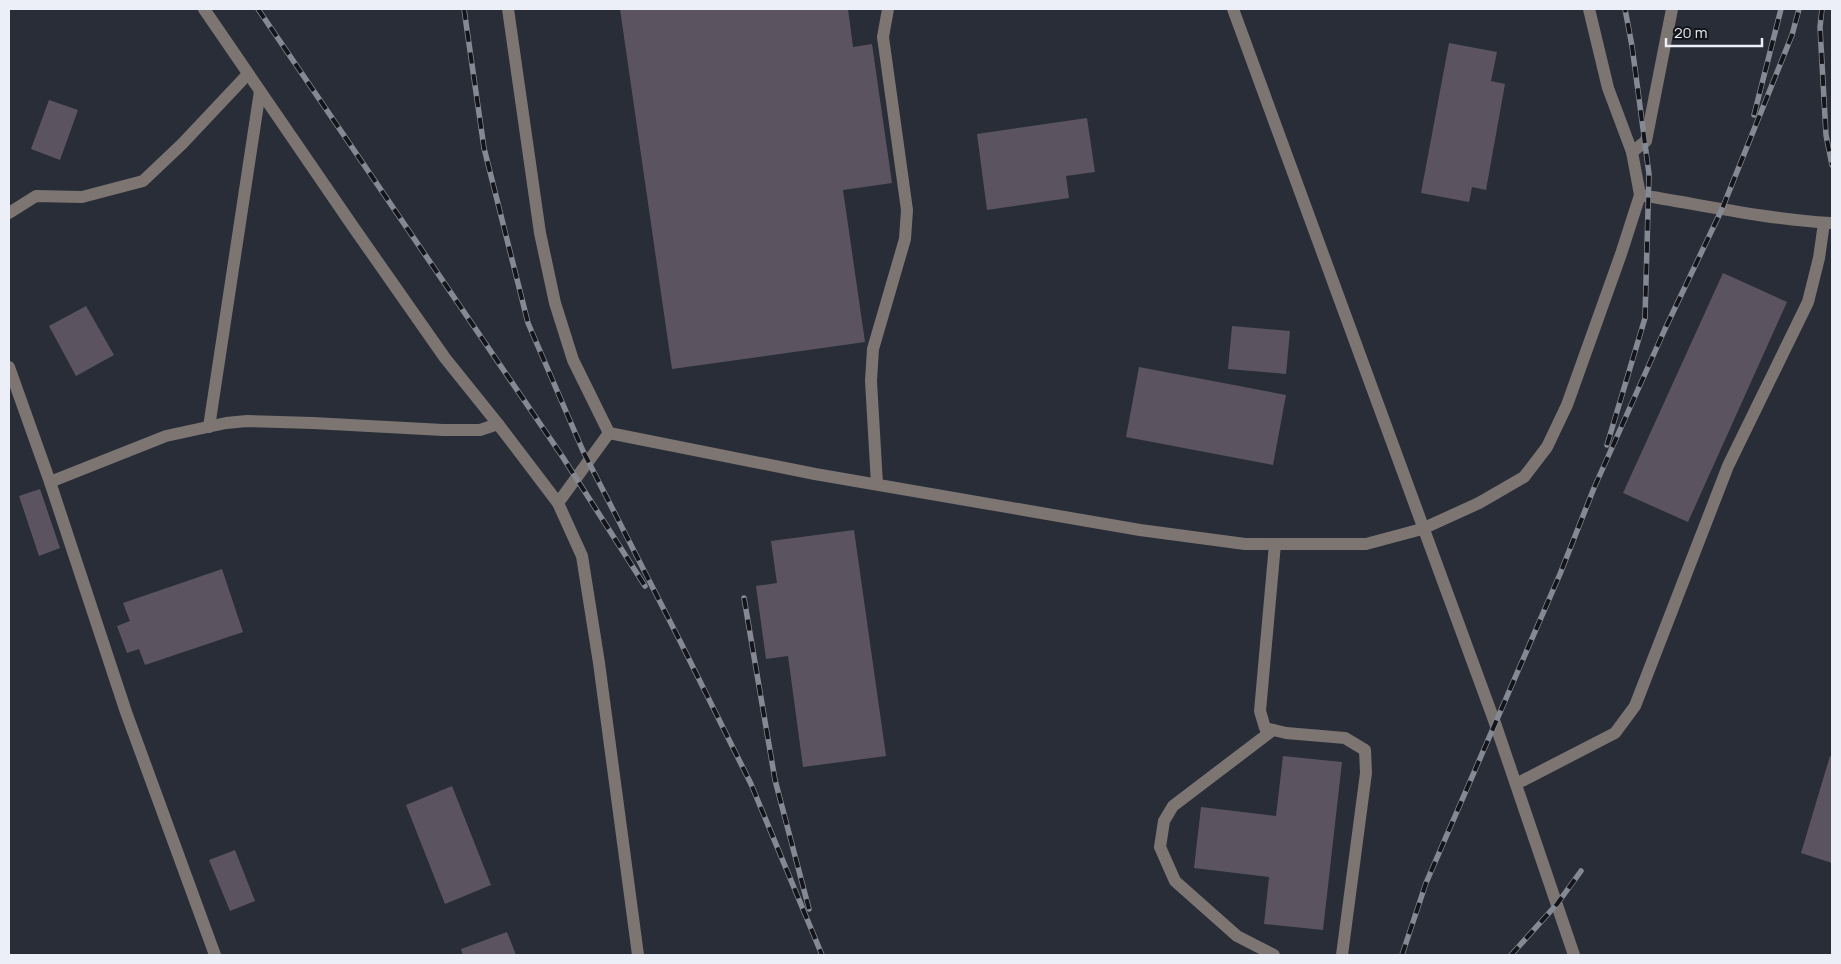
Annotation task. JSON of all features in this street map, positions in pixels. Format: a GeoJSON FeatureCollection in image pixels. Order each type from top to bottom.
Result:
{"type":"FeatureCollection","features":[{"type":"Feature","properties":{"kind":"street"},"geometry":{"type":"LineString","coordinates":[[204,9],[445,358],[558,503],[582,556],[600,673],[638,955]]}},
{"type":"Feature","properties":{"kind":"street"},"geometry":{"type":"LineString","coordinates":[[508,9],[540,233],[554,303],[573,360],[609,433]]}},
{"type":"Feature","properties":{"kind":"street"},"geometry":{"type":"LineString","coordinates":[[877,484],[871,381],[873,349],[905,239],[907,210],[884,37],[888,9]]}},
{"type":"Feature","properties":{"kind":"street"},"geometry":{"type":"LineString","coordinates":[[1233,9],[1516,784],[1574,955]]}},
{"type":"Feature","properties":{"kind":"street"},"geometry":{"type":"LineString","coordinates":[[609,433],[815,474],[1140,530],[1245,544],[1366,544],[1422,529],[1479,504],[1524,477],[1547,447],[1567,406],[1621,254],[1640,194],[1632,152],[1608,88],[1589,9]]}},
{"type":"Feature","properties":{"kind":"street"},"geometry":{"type":"LineString","coordinates":[[1632,152],[1646,141],[1672,9]]}},
{"type":"Feature","properties":{"kind":"street"},"geometry":{"type":"LineString","coordinates":[[9,212],[36,196],[82,197],[143,181],[248,74]]}},
{"type":"Feature","properties":{"kind":"street"},"geometry":{"type":"LineString","coordinates":[[209,427],[260,91]]}},
{"type":"Feature","properties":{"kind":"street"},"geometry":{"type":"LineString","coordinates":[[1516,784],[1615,733],[1635,706],[1728,466],[1808,302],[1828,223],[1741,212],[1640,194]]}},
{"type":"Feature","properties":{"kind":"street"},"geometry":{"type":"LineString","coordinates":[[9,367],[50,482],[126,712],[216,955]]}},
{"type":"Feature","properties":{"kind":"street"},"geometry":{"type":"LineString","coordinates":[[50,482],[166,436],[247,421],[443,430],[480,430],[498,424]]}},
{"type":"Feature","properties":{"kind":"street"},"geometry":{"type":"LineString","coordinates":[[558,503],[609,433]]}},
{"type":"Feature","properties":{"kind":"street"},"geometry":{"type":"LineString","coordinates":[[1276,544],[1260,710],[1265,728],[1286,733],[1345,738],[1365,750],[1366,773],[1342,955]]}},
{"type":"Feature","properties":{"kind":"street"},"geometry":{"type":"LineString","coordinates":[[1273,730],[1173,806],[1164,821],[1160,847],[1175,881],[1237,936],[1274,955]]}},
{"type":"Feature","properties":{"kind":"building"},"geometry":{"type":"Polygon","coordinates":[[[620,9],[848,9],[853,47],[872,44],[892,183],[843,190],[865,342],[672,369],[620,9]]]}},
{"type":"Feature","properties":{"kind":"building"},"geometry":{"type":"Polygon","coordinates":[[[1449,43],[1497,52],[1491,81],[1505,84],[1486,190],[1472,187],[1469,202],[1421,193],[1449,43]]]}},
{"type":"Feature","properties":{"kind":"building"},"geometry":{"type":"Polygon","coordinates":[[[49,100],[78,110],[60,160],[31,149],[49,100]]]}},
{"type":"Feature","properties":{"kind":"building"},"geometry":{"type":"Polygon","coordinates":[[[1087,118],[1095,172],[1066,176],[1069,198],[987,210],[977,134],[1087,118]]]}},
{"type":"Feature","properties":{"kind":"building"},"geometry":{"type":"Polygon","coordinates":[[[1723,273],[1787,302],[1688,522],[1623,493],[1723,273]]]}},
{"type":"Feature","properties":{"kind":"building"},"geometry":{"type":"Polygon","coordinates":[[[86,306],[114,355],[76,376],[49,326],[86,306]]]}},
{"type":"Feature","properties":{"kind":"building"},"geometry":{"type":"Polygon","coordinates":[[[1232,326],[1290,331],[1286,374],[1228,369],[1232,326]]]}},
{"type":"Feature","properties":{"kind":"building"},"geometry":{"type":"Polygon","coordinates":[[[1139,367],[1286,395],[1273,465],[1126,437],[1139,367]]]}},
{"type":"Feature","properties":{"kind":"building"},"geometry":{"type":"Polygon","coordinates":[[[40,489],[60,548],[39,556],[19,496],[40,489]]]}},
{"type":"Feature","properties":{"kind":"building"},"geometry":{"type":"Polygon","coordinates":[[[854,530],[886,756],[803,767],[788,656],[766,659],[756,586],[777,583],[771,541],[854,530]]]}},
{"type":"Feature","properties":{"kind":"building"},"geometry":{"type":"Polygon","coordinates":[[[222,569],[243,632],[145,665],[139,649],[127,653],[117,626],[130,621],[123,603],[222,569]]]}},
{"type":"Feature","properties":{"kind":"building"},"geometry":{"type":"Polygon","coordinates":[[[1283,756],[1342,762],[1323,930],[1264,924],[1269,877],[1194,868],[1201,807],[1276,816],[1283,756]]]}},
{"type":"Feature","properties":{"kind":"building"},"geometry":{"type":"Polygon","coordinates":[[[1830,756],[1832,757],[1832,863],[1801,853],[1830,756]]]}},
{"type":"Feature","properties":{"kind":"building"},"geometry":{"type":"Polygon","coordinates":[[[452,786],[491,885],[445,904],[406,805],[452,786]]]}},
{"type":"Feature","properties":{"kind":"building"},"geometry":{"type":"Polygon","coordinates":[[[235,850],[255,901],[230,911],[209,860],[235,850]]]}},
{"type":"Feature","properties":{"kind":"building"},"geometry":{"type":"Polygon","coordinates":[[[507,932],[516,955],[463,955],[461,949],[507,932]]]}},
{"type":"Feature","properties":{"kind":"railway"},"geometry":{"type":"LineString","coordinates":[[258,9],[562,456],[645,586]]}},
{"type":"Feature","properties":{"kind":"railway"},"geometry":{"type":"LineString","coordinates":[[464,9],[484,148],[528,323],[583,451],[751,784],[822,955]]}},
{"type":"Feature","properties":{"kind":"railway"},"geometry":{"type":"LineString","coordinates":[[1607,445],[1645,318],[1649,174],[1632,46],[1625,9]]}},
{"type":"Feature","properties":{"kind":"railway"},"geometry":{"type":"LineString","coordinates":[[1754,115],[1781,9]]}},
{"type":"Feature","properties":{"kind":"railway"},"geometry":{"type":"LineString","coordinates":[[1402,955],[1426,883],[1560,574],[1594,488],[1665,329],[1722,209],[1792,35],[1799,9]]}},
{"type":"Feature","properties":{"kind":"railway"},"geometry":{"type":"LineString","coordinates":[[1822,9],[1820,27],[1826,135],[1832,165]]}},
{"type":"Feature","properties":{"kind":"railway"},"geometry":{"type":"LineString","coordinates":[[744,598],[775,780],[809,909]]}},
{"type":"Feature","properties":{"kind":"railway"},"geometry":{"type":"LineString","coordinates":[[1511,955],[1557,904],[1581,871]]}}]}
